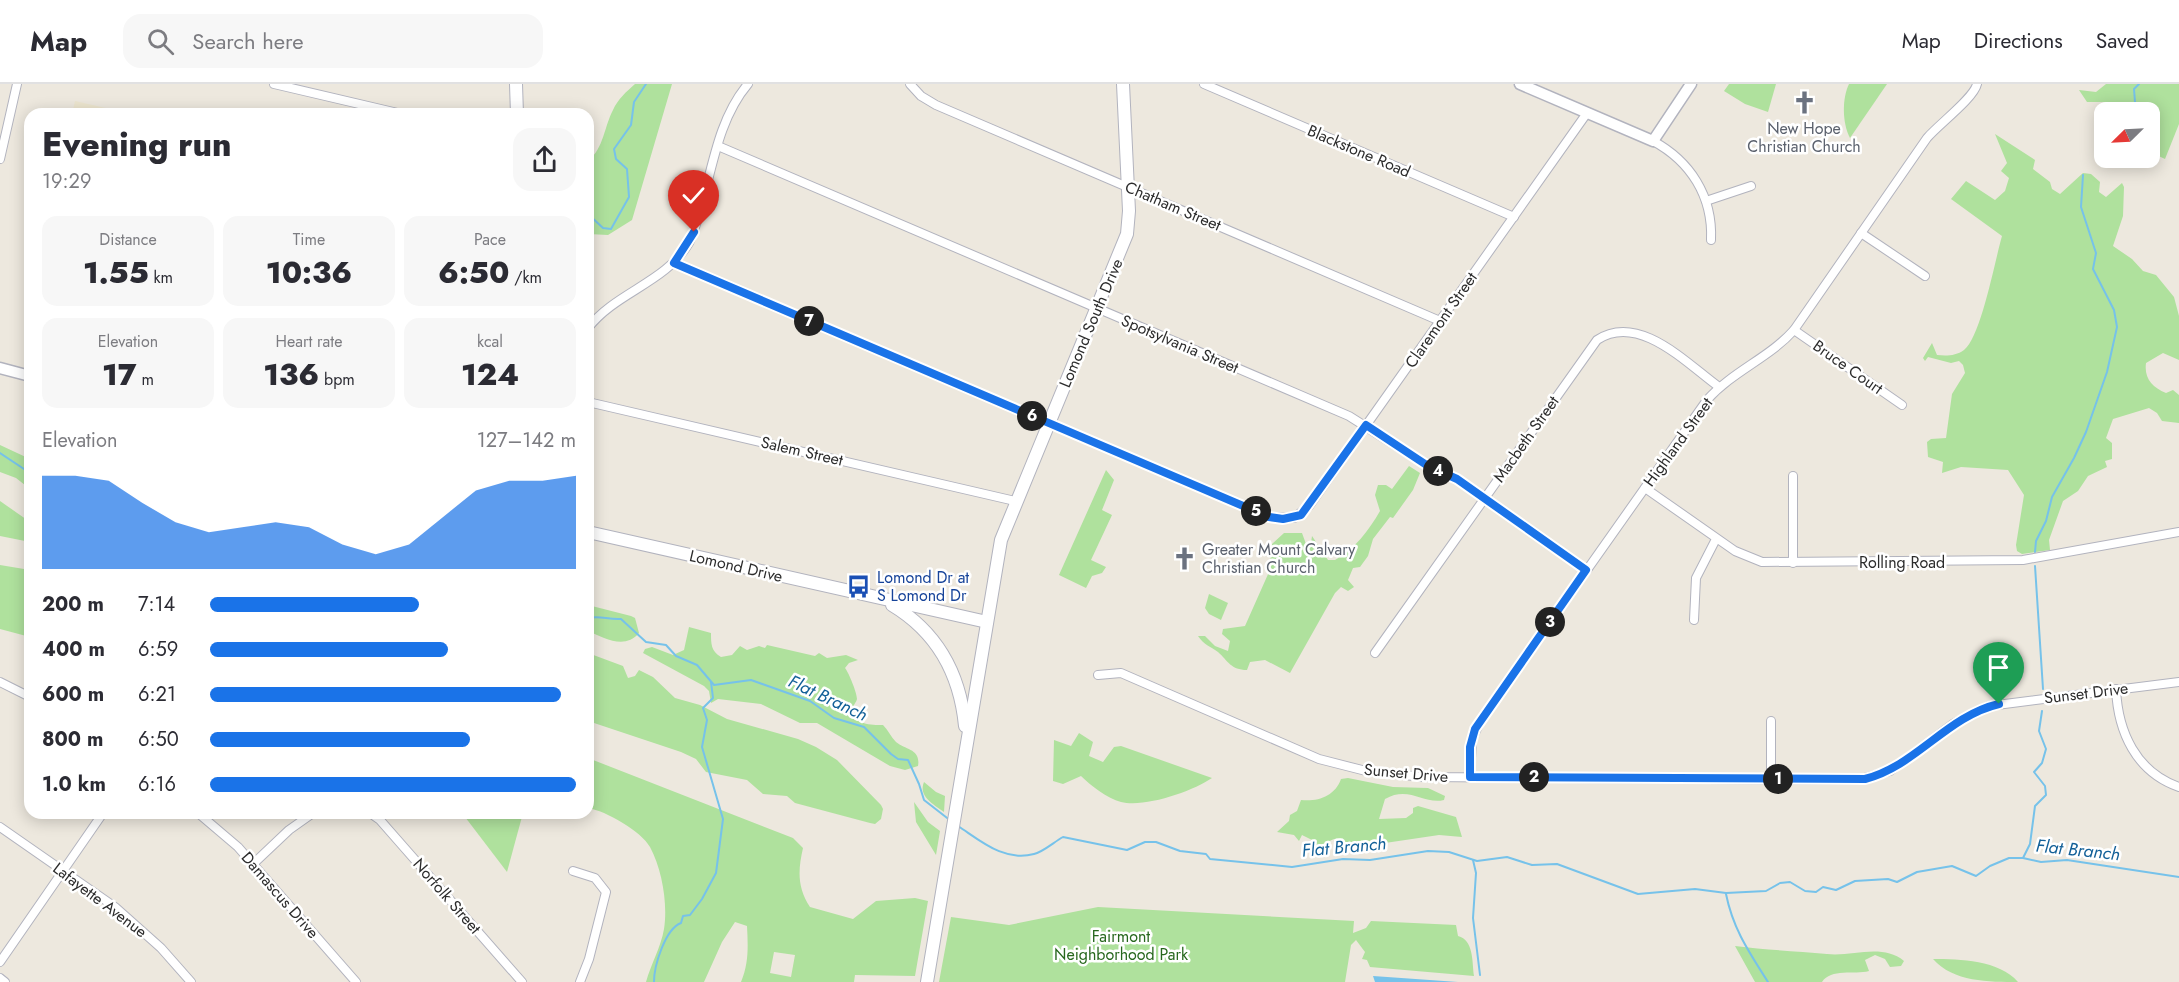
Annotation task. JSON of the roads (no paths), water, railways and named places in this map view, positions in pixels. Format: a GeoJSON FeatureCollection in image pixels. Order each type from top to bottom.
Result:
{"type":"FeatureCollection","features":[{"type":"Feature","properties":{"kind":"main road"},"geometry":{"type":"LineString","coordinates":[[516,84],[517,108]]}},
{"type":"Feature","properties":{"kind":"main road","name":"Lomond South Drive"},"geometry":{"type":"LineString","coordinates":[[987,622],[1001,540],[1015,501],[1125,240],[1128,222],[1123,84]]}},
{"type":"Feature","properties":{"kind":"main road","name":"Lomond Drive"},"geometry":{"type":"LineString","coordinates":[[594,533],[987,622],[927,982]]}},
{"type":"Feature","properties":{"kind":"main road","name":"Lomond Drive"},"geometry":{"type":"LineString","coordinates":[[884,599],[924,630],[948,661],[961,693],[966,743]]}},
{"type":"Feature","properties":{"kind":"street"},"geometry":{"type":"LineString","coordinates":[[0,159],[17,84]]}},
{"type":"Feature","properties":{"kind":"street"},"geometry":{"type":"LineString","coordinates":[[274,84],[376,108]]}},
{"type":"Feature","properties":{"kind":"street"},"geometry":{"type":"LineString","coordinates":[[594,322],[614,304],[674,263],[694,232],[731,108],[748,84]]}},
{"type":"Feature","properties":{"kind":"street","name":"Chatham Street"},"geometry":{"type":"LineString","coordinates":[[910,84],[921,96],[936,105],[1440,321]]}},
{"type":"Feature","properties":{"kind":"street","name":"Blackstone Road"},"geometry":{"type":"LineString","coordinates":[[1204,84],[1514,217]]}},
{"type":"Feature","properties":{"kind":"street"},"geometry":{"type":"LineString","coordinates":[[1520,84],[1653,141],[1682,161],[1696,179],[1706,201],[1711,221],[1711,240]]}},
{"type":"Feature","properties":{"kind":"street"},"geometry":{"type":"LineString","coordinates":[[1653,141],[1690,84]]}},
{"type":"Feature","properties":{"kind":"street","name":"Highland Street"},"geometry":{"type":"LineString","coordinates":[[1470,777],[1470,747],[1475,729],[1645,488],[1719,387],[1736,373],[1770,352],[1794,330],[1927,138],[1974,92],[1977,84]]}},
{"type":"Feature","properties":{"kind":"street","name":"Claremont Street"},"geometry":{"type":"LineString","coordinates":[[1048,423],[1269,517],[1289,519],[1301,515],[1587,113]]}},
{"type":"Feature","properties":{"kind":"street","name":"Spotsylvania Street"},"geometry":{"type":"LineString","coordinates":[[718,146],[1366,425],[1428,466],[1457,479],[1586,570]]}},
{"type":"Feature","properties":{"kind":"street"},"geometry":{"type":"LineString","coordinates":[[1706,201],[1751,186]]}},
{"type":"Feature","properties":{"kind":"street"},"geometry":{"type":"LineString","coordinates":[[1861,233],[1925,276]]}},
{"type":"Feature","properties":{"kind":"street"},"geometry":{"type":"LineString","coordinates":[[674,263],[1048,423]]}},
{"type":"Feature","properties":{"kind":"street","name":"Bruce Court"},"geometry":{"type":"LineString","coordinates":[[1794,330],[1902,405]]}},
{"type":"Feature","properties":{"kind":"street","name":"Macbeth Street"},"geometry":{"type":"LineString","coordinates":[[1376,653],[1591,346],[1604,335],[1626,331],[1648,337],[1719,387]]}},
{"type":"Feature","properties":{"kind":"street"},"geometry":{"type":"LineString","coordinates":[[0,368],[24,374]]}},
{"type":"Feature","properties":{"kind":"street","name":"Salem Street"},"geometry":{"type":"LineString","coordinates":[[594,403],[1015,501]]}},
{"type":"Feature","properties":{"kind":"street"},"geometry":{"type":"LineString","coordinates":[[1793,476],[1793,563]]}},
{"type":"Feature","properties":{"kind":"street","name":"Rolling Road"},"geometry":{"type":"LineString","coordinates":[[1645,488],[1716,539],[1754,561],[1793,563],[2023,560],[2179,532]]}},
{"type":"Feature","properties":{"kind":"street"},"geometry":{"type":"LineString","coordinates":[[1694,620],[1696,578],[1716,539]]}},
{"type":"Feature","properties":{"kind":"street","name":"Sunset Drive"},"geometry":{"type":"LineString","coordinates":[[1098,675],[1121,673],[1295,750],[1350,768],[1398,775],[1857,780],[1878,776],[1902,764],[1945,730],[1980,710],[2012,702],[2179,682]]}},
{"type":"Feature","properties":{"kind":"street"},"geometry":{"type":"LineString","coordinates":[[0,682],[24,694]]}},
{"type":"Feature","properties":{"kind":"street"},"geometry":{"type":"LineString","coordinates":[[2116,689],[2124,731],[2137,758],[2159,779],[2179,787]]}},
{"type":"Feature","properties":{"kind":"street"},"geometry":{"type":"LineString","coordinates":[[1771,779],[1772,721]]}},
{"type":"Feature","properties":{"kind":"street"},"geometry":{"type":"LineString","coordinates":[[0,962],[99,819]]}},
{"type":"Feature","properties":{"kind":"street","name":"Damascus Drive"},"geometry":{"type":"LineString","coordinates":[[205,819],[226,836],[253,864],[356,982]]}},
{"type":"Feature","properties":{"kind":"street"},"geometry":{"type":"LineString","coordinates":[[253,864],[289,830],[305,819]]}},
{"type":"Feature","properties":{"kind":"street","name":"Norfolk Street"},"geometry":{"type":"LineString","coordinates":[[379,819],[522,982]]}},
{"type":"Feature","properties":{"kind":"street","name":"Lafayette Avenue"},"geometry":{"type":"LineString","coordinates":[[0,827],[139,927],[191,982]]}},
{"type":"Feature","properties":{"kind":"street"},"geometry":{"type":"LineString","coordinates":[[573,871],[595,878],[606,892],[589,959],[580,982]]}},
{"type":"Feature","properties":{"kind":"street"},"geometry":{"type":"LineString","coordinates":[[0,978],[5,982]]}},
{"type":"Feature","properties":{"kind":"water"},"geometry":{"type":"Polygon","coordinates":[[[1373,976],[1458,982],[1375,982],[1373,976]]]}},
{"type":"Feature","properties":{"kind":"waterway"},"geometry":{"type":"LineString","coordinates":[[594,220],[603,228],[611,229],[629,197],[627,169],[616,159],[614,149],[631,125],[634,102],[646,84]]}},
{"type":"Feature","properties":{"kind":"waterway"},"geometry":{"type":"LineString","coordinates":[[2135,102],[2134,89],[2139,84]]}},
{"type":"Feature","properties":{"kind":"waterway"},"geometry":{"type":"LineString","coordinates":[[2035,552],[2036,541],[2046,521],[2052,497],[2086,432],[2107,372],[2117,327],[2114,310],[2093,269],[2096,253],[2081,207],[2083,175]]}},
{"type":"Feature","properties":{"kind":"waterway","name":"Flat Branch"},"geometry":{"type":"LineString","coordinates":[[0,453],[24,469]]}},
{"type":"Feature","properties":{"kind":"waterway"},"geometry":{"type":"LineString","coordinates":[[2035,566],[2043,689]]}},
{"type":"Feature","properties":{"kind":"waterway","name":"Flat Branch"},"geometry":{"type":"LineString","coordinates":[[594,617],[621,619],[646,642],[666,645],[676,656],[697,665],[714,685],[751,680],[810,701],[834,718],[864,727],[891,754],[898,759],[908,760],[924,800],[951,821]]}},
{"type":"Feature","properties":{"kind":"waterway"},"geometry":{"type":"LineString","coordinates":[[654,982],[658,958],[665,940],[681,923],[683,916],[690,915],[716,873],[723,819],[702,747],[707,720],[703,708],[713,698],[711,682]]}},
{"type":"Feature","properties":{"kind":"waterway"},"geometry":{"type":"LineString","coordinates":[[2023,858],[2030,844],[2035,806],[2046,795],[2045,786],[2034,772],[2042,763],[2046,749],[2039,731],[2042,711]]}},
{"type":"Feature","properties":{"kind":"waterway","name":"Flat Branch"},"geometry":{"type":"LineString","coordinates":[[958,826],[993,849],[1023,856],[1037,853],[1063,837],[1127,850],[1145,842],[1156,842],[1180,851],[1206,854],[1210,859],[1292,867],[1343,859],[1370,860],[1428,851],[1449,852],[1477,861],[1507,857],[1532,865],[1557,864],[1638,894],[1695,889],[1726,893],[1766,891],[1780,883],[1790,882],[1805,891],[1816,892],[1823,887],[1836,890],[1855,881],[1888,879],[1897,882],[1917,872],[1952,866],[1976,876],[1990,866],[2009,858],[2041,862],[2067,860],[2179,877]]}},
{"type":"Feature","properties":{"kind":"waterway"},"geometry":{"type":"LineString","coordinates":[[1473,860],[1476,873],[1473,918],[1480,975]]}},
{"type":"Feature","properties":{"kind":"waterway"},"geometry":{"type":"LineString","coordinates":[[1726,894],[1737,929],[1768,982]]}},
{"type":"Feature","properties":{"kind":"place","name":"New Hope Christian Church"},"geometry":{"type":"Point","coordinates":[1804,103]}},
{"type":"Feature","properties":{"kind":"place","name":"Greater Mount Calvary Christian Church"},"geometry":{"type":"Point","coordinates":[1184,558]}},
{"type":"Feature","properties":{"kind":"place","name":"Lomond Dr at S Lomond Dr"},"geometry":{"type":"Point","coordinates":[859,586]}},
{"type":"Feature","properties":{"kind":"park label","name":"Fairmont Neighborhood Park"},"geometry":{"type":"Point","coordinates":[1121,945]}}]}
